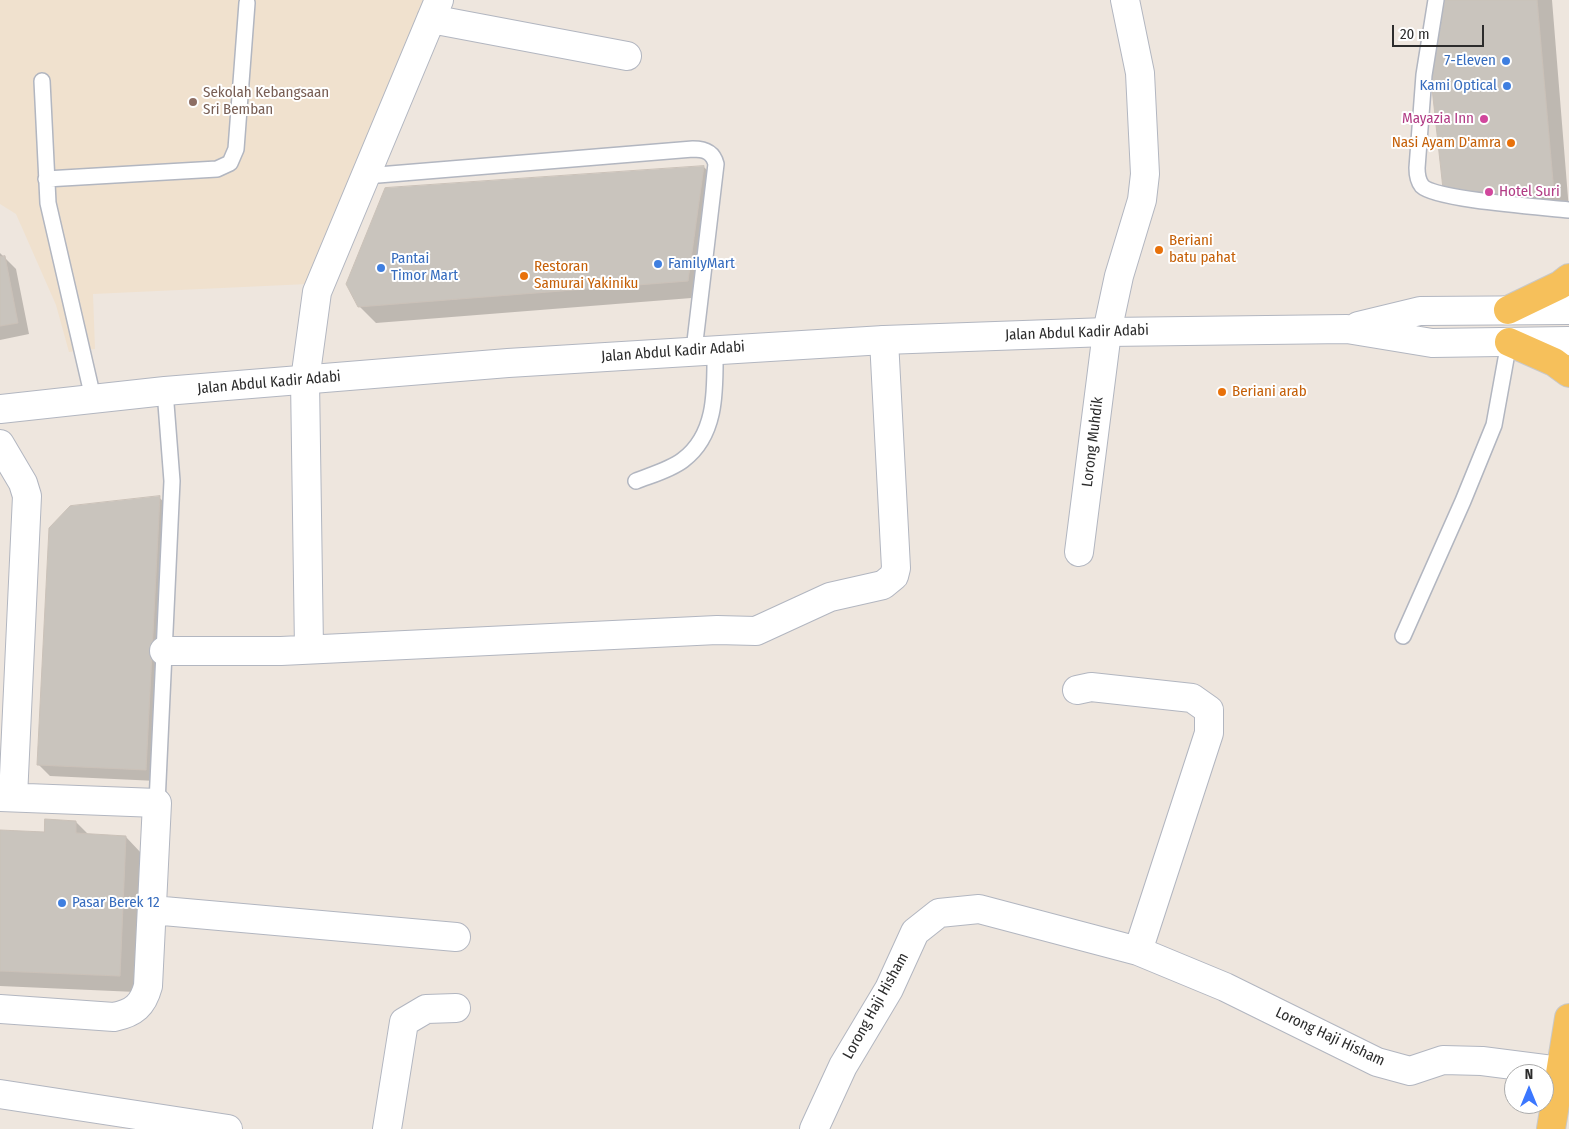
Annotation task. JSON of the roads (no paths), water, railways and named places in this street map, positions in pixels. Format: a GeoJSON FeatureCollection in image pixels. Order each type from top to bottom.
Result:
{"type":"FeatureCollection","features":[{"type":"Feature","properties":{"kind":"main road"},"geometry":{"type":"LineString","coordinates":[[1508,310],[1560,285],[1569,278]]}},
{"type":"Feature","properties":{"kind":"main road"},"geometry":{"type":"LineString","coordinates":[[1509,342],[1554,362],[1569,373]]}},
{"type":"Feature","properties":{"kind":"main road"},"geometry":{"type":"LineString","coordinates":[[1551,1129],[1562,1085],[1569,1018]]}},
{"type":"Feature","properties":{"kind":"street","name":"Lorong Muhdik"},"geometry":{"type":"LineString","coordinates":[[1079,552],[1107,332],[1119,276],[1142,200],[1145,174],[1140,73],[1125,0]]}},
{"type":"Feature","properties":{"kind":"street"},"geometry":{"type":"LineString","coordinates":[[309,649],[305,380],[318,287],[435,9],[627,56]]}},
{"type":"Feature","properties":{"kind":"street","name":"Jalan Abdul Kadir Adabi"},"geometry":{"type":"LineString","coordinates":[[1347,329],[1420,311],[1569,310]]}},
{"type":"Feature","properties":{"kind":"street","name":"Jalan Abdul Kadir Adabi"},"geometry":{"type":"LineString","coordinates":[[0,409],[93,398],[305,380],[705,349],[884,340],[1107,332],[1347,329],[1432,343],[1569,341]]}},
{"type":"Feature","properties":{"kind":"street"},"geometry":{"type":"LineString","coordinates":[[164,651],[309,649],[707,630],[756,631],[830,597],[884,586],[894,576],[896,568],[884,340]]}},
{"type":"Feature","properties":{"kind":"street"},"geometry":{"type":"LineString","coordinates":[[0,444],[23,483],[27,496],[6,797],[157,803],[148,986],[145,998],[138,1008],[127,1014],[114,1016],[0,1009]]}},
{"type":"Feature","properties":{"kind":"street"},"geometry":{"type":"LineString","coordinates":[[1077,690],[1091,687],[1192,698],[1209,710],[1209,733],[1138,951]]}},
{"type":"Feature","properties":{"kind":"street","name":"Lorong Haji Hisham"},"geometry":{"type":"LineString","coordinates":[[814,1129],[843,1066],[889,989],[915,932],[940,913],[979,909],[1138,951],[1225,987],[1377,1062],[1410,1071],[1443,1060],[1482,1061],[1562,1085]]}},
{"type":"Feature","properties":{"kind":"street"},"geometry":{"type":"LineString","coordinates":[[152,910],[456,937]]}},
{"type":"Feature","properties":{"kind":"street"},"geometry":{"type":"LineString","coordinates":[[387,1129],[404,1022],[426,1009],[456,1008]]}},
{"type":"Feature","properties":{"kind":"street"},"geometry":{"type":"LineString","coordinates":[[0,1094],[228,1129]]}},
{"type":"Feature","properties":{"kind":"lane"},"geometry":{"type":"LineString","coordinates":[[1436,0],[1424,75],[1417,168],[1418,178],[1422,186],[1442,195],[1569,210]]}},
{"type":"Feature","properties":{"kind":"lane"},"geometry":{"type":"LineString","coordinates":[[46,179],[217,169],[230,163],[236,149],[247,3]]}},
{"type":"Feature","properties":{"kind":"lane"},"geometry":{"type":"LineString","coordinates":[[42,81],[48,203],[93,398]]}},
{"type":"Feature","properties":{"kind":"lane"},"geometry":{"type":"LineString","coordinates":[[366,176],[693,149],[709,152],[714,156],[716,164],[705,349],[711,416],[701,440],[683,461],[636,481]]}},
{"type":"Feature","properties":{"kind":"lane"},"geometry":{"type":"LineString","coordinates":[[1403,636],[1463,501],[1494,425],[1509,342]]}},
{"type":"Feature","properties":{"kind":"lane"},"geometry":{"type":"LineString","coordinates":[[157,803],[172,481],[165,392]]}},
{"type":"Feature","properties":{"kind":"place","name":"7-Eleven"},"geometry":{"type":"Point","coordinates":[1506,61]}},
{"type":"Feature","properties":{"kind":"place","name":"Kami Optical"},"geometry":{"type":"Point","coordinates":[1507,86]}},
{"type":"Feature","properties":{"kind":"place","name":"Sekolah Kebangsaan Sri Bemban"},"geometry":{"type":"Point","coordinates":[193,102]}},
{"type":"Feature","properties":{"kind":"place","name":"Mayazia Inn"},"geometry":{"type":"Point","coordinates":[1484,119]}},
{"type":"Feature","properties":{"kind":"place","name":"Nasi Ayam D'amra"},"geometry":{"type":"Point","coordinates":[1511,143]}},
{"type":"Feature","properties":{"kind":"place","name":"Hotel Suri"},"geometry":{"type":"Point","coordinates":[1489,192]}},
{"type":"Feature","properties":{"kind":"place","name":"Beriani batu pahat"},"geometry":{"type":"Point","coordinates":[1159,250]}},
{"type":"Feature","properties":{"kind":"place","name":"FamilyMart"},"geometry":{"type":"Point","coordinates":[658,264]}},
{"type":"Feature","properties":{"kind":"place","name":"Pantai Timor Mart"},"geometry":{"type":"Point","coordinates":[381,268]}},
{"type":"Feature","properties":{"kind":"place","name":"Restoran Samurai Yakiniku"},"geometry":{"type":"Point","coordinates":[524,276]}},
{"type":"Feature","properties":{"kind":"place","name":"Beriani arab"},"geometry":{"type":"Point","coordinates":[1222,392]}},
{"type":"Feature","properties":{"kind":"place","name":"Pasar Berek 12"},"geometry":{"type":"Point","coordinates":[62,903]}}]}
